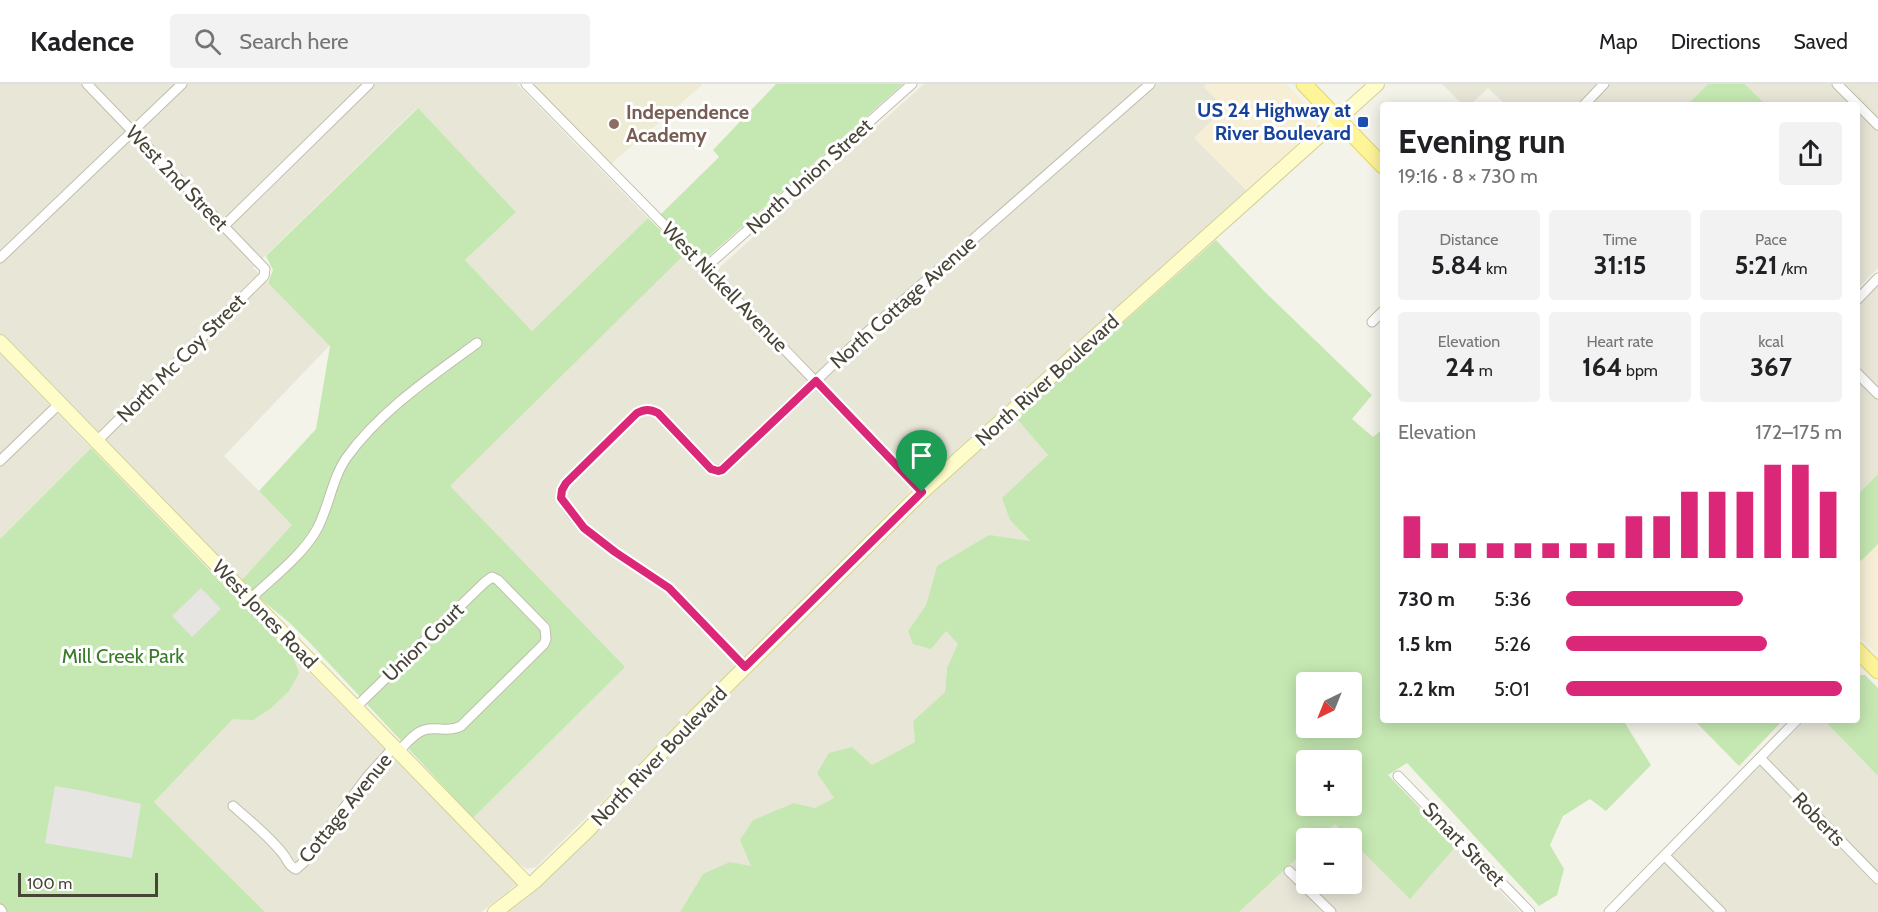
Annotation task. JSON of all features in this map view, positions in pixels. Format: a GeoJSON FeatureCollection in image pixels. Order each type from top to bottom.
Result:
{"type":"FeatureCollection","features":[{"type":"Feature","properties":{"kind":"main road"},"geometry":{"type":"LineString","coordinates":[[1304,84],[1380,163]]}},
{"type":"Feature","properties":{"kind":"main road","name":"North River Boulevard"},"geometry":{"type":"LineString","coordinates":[[495,912],[529,886],[587,831],[695,717],[922,492],[1377,84]]}},
{"type":"Feature","properties":{"kind":"main road","name":"West Jones Road"},"geometry":{"type":"LineString","coordinates":[[0,342],[529,886]]}},
{"type":"Feature","properties":{"kind":"main road"},"geometry":{"type":"LineString","coordinates":[[1860,657],[1878,671]]}},
{"type":"Feature","properties":{"kind":"street","name":"West 2nd Street"},"geometry":{"type":"LineString","coordinates":[[87,84],[261,264],[265,273]]}},
{"type":"Feature","properties":{"kind":"street"},"geometry":{"type":"LineString","coordinates":[[0,258],[182,84]]}},
{"type":"Feature","properties":{"kind":"street"},"geometry":{"type":"LineString","coordinates":[[224,226],[369,84]]}},
{"type":"Feature","properties":{"kind":"street","name":"West Nickell Avenue"},"geometry":{"type":"LineString","coordinates":[[526,84],[922,492]]}},
{"type":"Feature","properties":{"kind":"street","name":"North Union Street"},"geometry":{"type":"LineString","coordinates":[[705,268],[912,84]]}},
{"type":"Feature","properties":{"kind":"street","name":"North Cottage Avenue"},"geometry":{"type":"LineString","coordinates":[[745,667],[669,588],[584,528],[561,498],[566,483],[637,413],[644,410],[658,413],[711,469],[722,470],[863,336],[1150,84]]}},
{"type":"Feature","properties":{"kind":"street"},"geometry":{"type":"LineString","coordinates":[[1587,102],[1604,84]]}},
{"type":"Feature","properties":{"kind":"street"},"geometry":{"type":"LineString","coordinates":[[1837,84],[1855,102]]}},
{"type":"Feature","properties":{"kind":"street"},"geometry":{"type":"LineString","coordinates":[[1860,107],[1878,125]]}},
{"type":"Feature","properties":{"kind":"street","name":"North Mc Coy Street"},"geometry":{"type":"LineString","coordinates":[[96,442],[265,273]]}},
{"type":"Feature","properties":{"kind":"street"},"geometry":{"type":"LineString","coordinates":[[1860,297],[1878,278]]}},
{"type":"Feature","properties":{"kind":"street"},"geometry":{"type":"LineString","coordinates":[[1372,322],[1380,313]]}},
{"type":"Feature","properties":{"kind":"street"},"geometry":{"type":"LineString","coordinates":[[250,599],[310,541],[318,528],[345,460],[358,444],[404,397],[477,342]]}},
{"type":"Feature","properties":{"kind":"street"},"geometry":{"type":"LineString","coordinates":[[1860,376],[1878,394]]}},
{"type":"Feature","properties":{"kind":"street"},"geometry":{"type":"LineString","coordinates":[[0,461],[59,404]]}},
{"type":"Feature","properties":{"kind":"street","name":"Union Court"},"geometry":{"type":"LineString","coordinates":[[355,708],[485,582],[492,578]]}},
{"type":"Feature","properties":{"kind":"street","name":"Cottage Avenue"},"geometry":{"type":"LineString","coordinates":[[233,806],[251,821],[296,869],[304,862],[367,777],[396,750],[424,730],[454,730],[461,726],[544,644],[546,639],[545,628],[498,580],[492,578]]}},
{"type":"Feature","properties":{"kind":"street"},"geometry":{"type":"LineString","coordinates":[[1610,912],[1794,723]]}},
{"type":"Feature","properties":{"kind":"street","name":"Roberts"},"geometry":{"type":"LineString","coordinates":[[1760,758],[1878,879]]}},
{"type":"Feature","properties":{"kind":"street","name":"Smart Street"},"geometry":{"type":"LineString","coordinates":[[1398,776],[1530,912]]}},
{"type":"Feature","properties":{"kind":"street"},"geometry":{"type":"LineString","coordinates":[[1665,856],[1721,912]]}},
{"type":"Feature","properties":{"kind":"street"},"geometry":{"type":"LineString","coordinates":[[1289,871],[1331,912]]}},
{"type":"Feature","properties":{"kind":"shaded area"},"geometry":{"type":"Polygon","coordinates":[[[0,84],[517,84],[648,218],[532,331],[465,260],[516,212],[417,108],[253,268],[330,345],[224,456],[293,525],[240,582],[0,336],[0,84]]]}},
{"type":"Feature","properties":{"kind":"shaded area","name":"Independence Academy"},"geometry":{"type":"Polygon","coordinates":[[[532,84],[703,84],[611,164],[532,84]]]}},
{"type":"Feature","properties":{"kind":"shaded area"},"geometry":{"type":"Polygon","coordinates":[[[924,84],[1206,84],[1204,87],[1225,108],[1194,138],[1247,191],[927,477],[918,476],[909,471],[718,271],[924,84]]]}},
{"type":"Feature","properties":{"kind":"shaded area"},"geometry":{"type":"Polygon","coordinates":[[[1206,84],[1286,84],[1314,114],[1315,127],[1311,134],[1247,191],[1194,138],[1225,108],[1204,87],[1206,84]]]}},
{"type":"Feature","properties":{"kind":"shaded area"},"geometry":{"type":"Polygon","coordinates":[[[1442,84],[1708,84],[1690,102],[1589,102],[1585,98],[1581,102],[1503,102],[1488,88],[1473,102],[1460,102],[1442,84]]]}},
{"type":"Feature","properties":{"kind":"shaded area"},"geometry":{"type":"Polygon","coordinates":[[[1745,84],[1878,84],[1878,268],[1860,286],[1860,102],[1763,102],[1745,84]]]}},
{"type":"Feature","properties":{"kind":"shaded area"},"geometry":{"type":"Polygon","coordinates":[[[685,254],[798,369],[907,483],[910,489],[908,494],[680,725],[536,867],[527,869],[517,863],[473,818],[624,667],[449,486],[685,254]]]}},
{"type":"Feature","properties":{"kind":"shaded area"},"geometry":{"type":"Polygon","coordinates":[[[1878,283],[1878,474],[1860,492],[1860,301],[1878,283]]]}},
{"type":"Feature","properties":{"kind":"shaded area"},"geometry":{"type":"Polygon","coordinates":[[[0,354],[91,448],[0,539],[0,354]]]}},
{"type":"Feature","properties":{"kind":"shaded area"},"geometry":{"type":"Polygon","coordinates":[[[1016,418],[1048,455],[1010,520],[1030,542],[937,566],[926,605],[908,631],[946,631],[959,644],[947,668],[945,692],[913,721],[915,742],[872,765],[835,798],[815,808],[794,803],[752,866],[703,874],[680,912],[508,912],[528,897],[920,504],[1016,418]]]}},
{"type":"Feature","properties":{"kind":"shaded area"},"geometry":{"type":"Polygon","coordinates":[[[1878,544],[1878,655],[1860,637],[1861,560],[1878,544]]]}},
{"type":"Feature","properties":{"kind":"shaded area"},"geometry":{"type":"Polygon","coordinates":[[[201,588],[221,609],[192,637],[172,616],[201,588]]]}},
{"type":"Feature","properties":{"kind":"shaded area"},"geometry":{"type":"Polygon","coordinates":[[[293,656],[517,884],[481,912],[265,912],[154,802],[233,719],[299,673],[293,656]]]}},
{"type":"Feature","properties":{"kind":"shaded area"},"geometry":{"type":"Polygon","coordinates":[[[1802,723],[1827,723],[1878,776],[1878,912],[1617,912],[1802,723]]]}},
{"type":"Feature","properties":{"kind":"shaded area"},"geometry":{"type":"Polygon","coordinates":[[[1388,775],[1520,912],[1239,912],[1296,859],[1296,894],[1362,894],[1362,828],[1330,828],[1343,816],[1362,816],[1362,799],[1388,775]]]}},
{"type":"Feature","properties":{"kind":"shaded area"},"geometry":{"type":"Polygon","coordinates":[[[55,786],[141,804],[132,858],[45,843],[55,786]]]}},
{"type":"Feature","properties":{"kind":"green space"},"geometry":{"type":"Polygon","coordinates":[[[776,84],[903,84],[709,256],[703,257],[660,215],[719,157],[713,150],[776,84]]]}},
{"type":"Feature","properties":{"kind":"green space"},"geometry":{"type":"Polygon","coordinates":[[[1708,84],[1745,84],[1763,102],[1690,102],[1708,84]]]}},
{"type":"Feature","properties":{"kind":"green space"},"geometry":{"type":"Polygon","coordinates":[[[418,108],[516,212],[465,260],[532,331],[648,218],[685,254],[450,486],[625,667],[473,818],[310,643],[291,624],[240,582],[292,525],[259,491],[316,429],[330,346],[268,283],[273,270],[266,256],[418,108]]]}},
{"type":"Feature","properties":{"kind":"green space"},"geometry":{"type":"Polygon","coordinates":[[[1216,240],[1264,291],[1372,395],[1352,419],[1373,437],[1380,431],[1380,723],[1625,723],[1651,765],[1606,811],[1590,799],[1563,816],[1550,845],[1564,869],[1557,895],[1539,906],[1407,763],[1388,775],[1456,846],[1410,899],[1362,851],[1362,828],[1339,828],[1335,824],[1330,828],[1296,828],[1296,859],[1239,912],[680,912],[703,874],[730,862],[751,866],[740,840],[753,820],[794,803],[815,808],[834,798],[817,773],[829,753],[852,747],[872,765],[915,742],[913,721],[945,692],[947,668],[958,644],[946,631],[931,649],[913,644],[908,631],[926,605],[937,566],[989,535],[1030,541],[1010,520],[1002,498],[1048,455],[1016,418],[1216,240]]]}},
{"type":"Feature","properties":{"kind":"green space","name":"Mill Creek Park"},"geometry":{"type":"Polygon","coordinates":[[[91,448],[293,656],[299,673],[289,691],[270,709],[253,720],[233,719],[154,802],[265,912],[0,912],[0,539],[91,448]]]}},
{"type":"Feature","properties":{"kind":"green space"},"geometry":{"type":"Polygon","coordinates":[[[1878,474],[1878,544],[1861,561],[1860,560],[1860,492],[1878,474]]]}},
{"type":"Feature","properties":{"kind":"green space"},"geometry":{"type":"Polygon","coordinates":[[[1860,675],[1865,675],[1878,688],[1878,776],[1827,723],[1860,723],[1860,675]]]}},
{"type":"Feature","properties":{"kind":"green space"},"geometry":{"type":"Polygon","coordinates":[[[1697,723],[1780,723],[1739,766],[1697,723]]]}},
{"type":"Feature","properties":{"kind":"place","name":"US 24 Highway at River Boulevard"},"geometry":{"type":"Point","coordinates":[1363,122]}},
{"type":"Feature","properties":{"kind":"place","name":"Independence Academy"},"geometry":{"type":"Point","coordinates":[614,124]}},
{"type":"Feature","properties":{"kind":"route"},"geometry":{"type":"LineString","coordinates":[[816,381],[922,492],[745,667],[669,588],[584,528],[561,498],[566,483],[637,413],[651,410],[658,413],[711,469],[718,471],[722,470],[816,381]]}}]}
